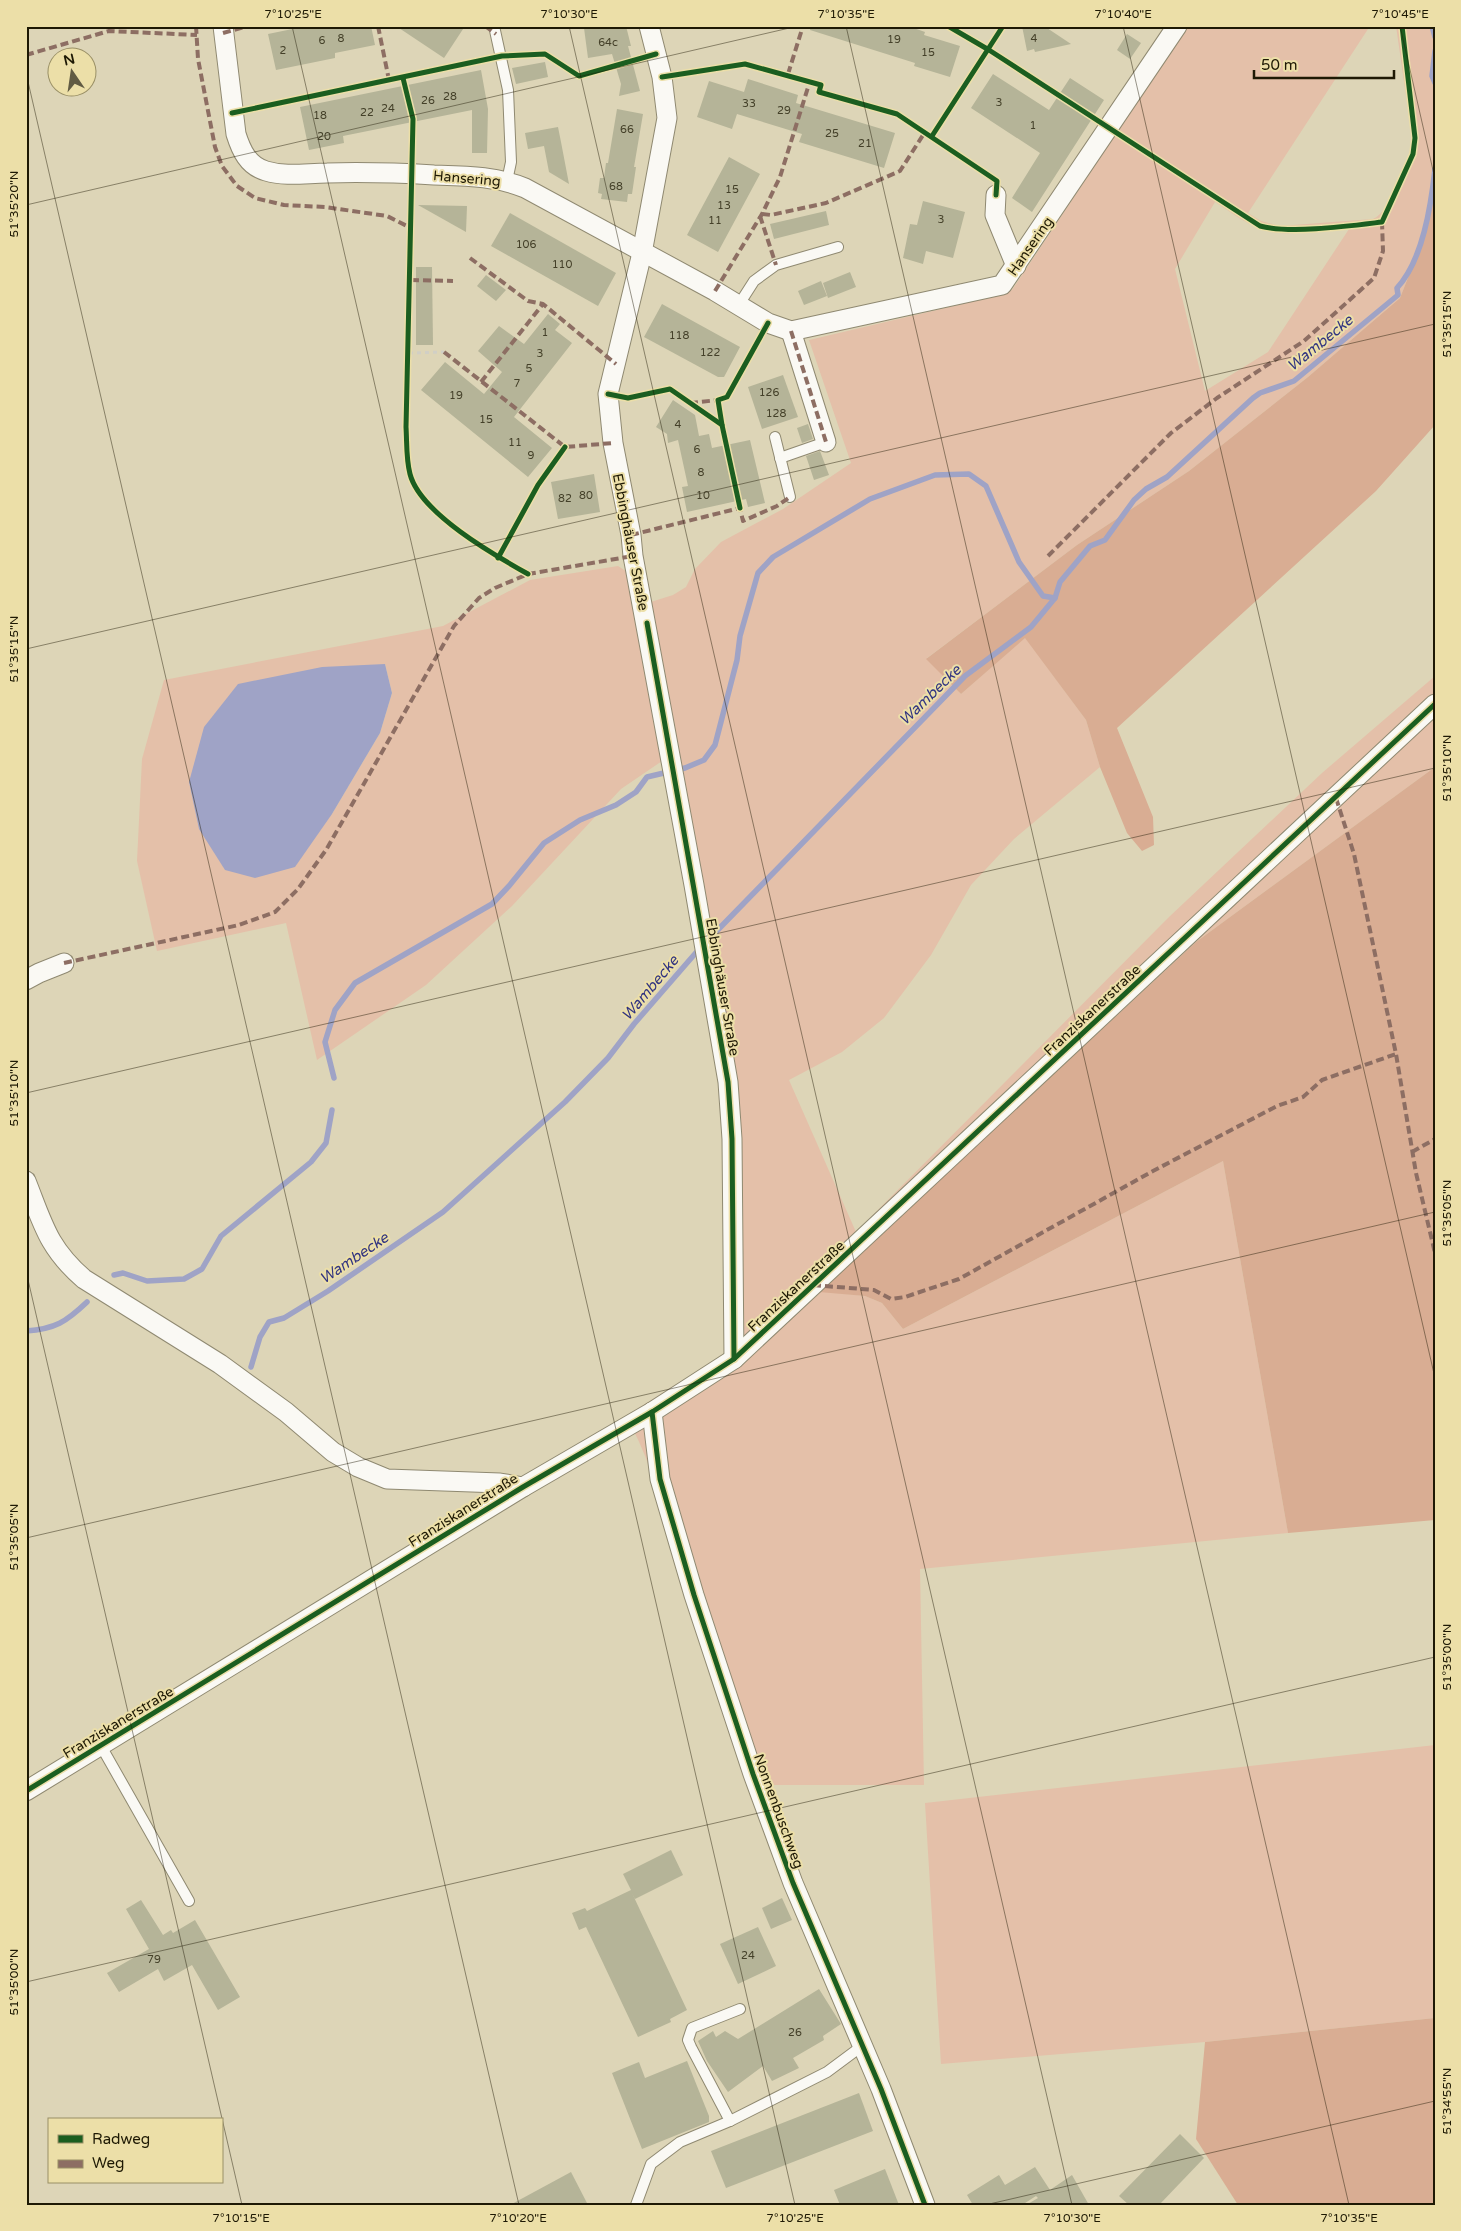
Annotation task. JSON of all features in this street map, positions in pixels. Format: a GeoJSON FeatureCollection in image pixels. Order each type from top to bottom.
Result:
{"type":"FeatureCollection","features":[{"type":"Feature","properties":{"kind":"street","name":"Hansering"},"geometry":{"type":"LineString","coordinates":[[223,26],[236,134],[241,150],[250,163],[265,171],[288,174],[327,172],[413,174],[483,177],[507,181],[525,188],[715,291],[768,322],[791,331],[1002,285],[1177,26]]}},
{"type":"Feature","properties":{"kind":"street","name":"Ebbinghäuser Straße"},"geometry":{"type":"LineString","coordinates":[[649,26],[662,77],[667,118],[642,253],[608,394],[612,443],[673,770],[728,1082],[732,1139],[734,1359]]}},
{"type":"Feature","properties":{"kind":"street"},"geometry":{"type":"LineString","coordinates":[[996,196],[995,215],[1016,266]]}},
{"type":"Feature","properties":{"kind":"street"},"geometry":{"type":"LineString","coordinates":[[791,331],[826,442]]}},
{"type":"Feature","properties":{"kind":"street","name":"Franziskanerstraße"},"geometry":{"type":"LineString","coordinates":[[26,1791],[523,1486],[652,1412],[734,1359],[1435,704]]}},
{"type":"Feature","properties":{"kind":"street"},"geometry":{"type":"LineString","coordinates":[[26,980],[64,963]]}},
{"type":"Feature","properties":{"kind":"street","name":"Franziskanerstraße"},"geometry":{"type":"LineString","coordinates":[[26,1181],[46,1234],[65,1262],[84,1279],[220,1364],[286,1412],[333,1452],[358,1467],[386,1479],[500,1483],[523,1486]]}},
{"type":"Feature","properties":{"kind":"street","name":"Nonnenbuschweg"},"geometry":{"type":"LineString","coordinates":[[652,1412],[660,1479],[694,1595],[754,1774],[793,1883],[881,2089],[924,2205]]}},
{"type":"Feature","properties":{"kind":"lane"},"geometry":{"type":"LineString","coordinates":[[494,26],[508,90],[511,162],[507,181]]}},
{"type":"Feature","properties":{"kind":"lane"},"geometry":{"type":"LineString","coordinates":[[738,306],[754,281],[776,265],[838,248]]}},
{"type":"Feature","properties":{"kind":"lane"},"geometry":{"type":"LineString","coordinates":[[774,437],[790,497]]}},
{"type":"Feature","properties":{"kind":"lane"},"geometry":{"type":"LineString","coordinates":[[780,458],[826,442]]}},
{"type":"Feature","properties":{"kind":"lane"},"geometry":{"type":"LineString","coordinates":[[101,1746],[189,1901]]}},
{"type":"Feature","properties":{"kind":"lane"},"geometry":{"type":"LineString","coordinates":[[730,2121],[688,2040],[692,2028],[740,2009]]}},
{"type":"Feature","properties":{"kind":"lane"},"geometry":{"type":"LineString","coordinates":[[636,2205],[652,2164],[680,2142],[730,2121],[827,2072],[862,2046]]}},
{"type":"Feature","properties":{"kind":"path"},"geometry":{"type":"LineString","coordinates":[[409,353],[444,352]]}},
{"type":"Feature","properties":{"kind":"shaded area"},"geometry":{"type":"Polygon","coordinates":[[[1188,26],[1370,26],[1248,213],[1261,221],[1280,226],[1373,219],[1387,206],[1393,195],[1404,170],[1411,146],[1412,137],[1396,26],[1435,26],[1435,188],[1424,237],[1400,298],[1308,377],[1189,471],[1077,545],[927,658],[961,694],[1025,637],[1086,720],[1100,767],[1014,839],[971,885],[931,955],[884,1018],[842,1052],[789,1080],[856,1232],[1169,917],[1322,773],[1435,676],[1435,767],[1196,942],[820,1291],[865,1296],[882,1303],[903,1329],[1223,1161],[1288,1533],[920,1569],[924,1785],[747,1785],[712,1678],[658,1491],[644,1453],[626,1416],[726,1353],[725,1105],[665,759],[621,789],[512,906],[426,985],[317,1060],[286,923],[157,951],[137,861],[142,759],[164,680],[443,626],[530,580],[618,566],[629,573],[638,606],[673,595],[686,587],[695,569],[721,542],[783,509],[851,463],[809,340],[958,305],[1012,290],[1188,26]],[[1215,202],[1175,269],[1205,391],[1268,352],[1349,229],[1297,233],[1267,231],[1246,222],[1215,202]],[[385,664],[332,814],[380,733],[392,693],[385,664]]]}},
{"type":"Feature","properties":{"kind":"shaded area"},"geometry":{"type":"Polygon","coordinates":[[[1435,188],[1435,425],[1376,491],[1117,728],[1153,817],[1154,845],[1142,851],[1127,833],[1100,767],[1086,720],[1025,638],[961,694],[926,659],[1077,545],[1189,471],[1308,377],[1400,298],[1424,237],[1435,188]]]}},
{"type":"Feature","properties":{"kind":"shaded area"},"geometry":{"type":"Polygon","coordinates":[[[1435,767],[1435,1520],[1288,1533],[1223,1161],[903,1329],[882,1303],[865,1296],[819,1292],[1196,942],[1435,767]]]}},
{"type":"Feature","properties":{"kind":"shaded area"},"geometry":{"type":"Polygon","coordinates":[[[1435,1745],[1435,2018],[1205,2042],[941,2064],[925,1803],[1435,1745]]]}},
{"type":"Feature","properties":{"kind":"shaded area"},"geometry":{"type":"Polygon","coordinates":[[[1435,2018],[1435,2205],[1238,2205],[1196,2139],[1205,2042],[1435,2018]]]}},
{"type":"Feature","properties":{"kind":"water"},"geometry":{"type":"Polygon","coordinates":[[[385,664],[392,693],[380,733],[332,814],[295,867],[255,878],[225,870],[199,829],[189,782],[204,727],[238,684],[322,667],[385,664]]]}},
{"type":"Feature","properties":{"kind":"building"},"geometry":{"type":"Polygon","coordinates":[[[307,26],[371,26],[375,45],[335,53],[335,58],[276,70],[268,34],[307,26]]]}},
{"type":"Feature","properties":{"kind":"building"},"geometry":{"type":"Polygon","coordinates":[[[396,26],[465,26],[444,58],[396,26]]]}},
{"type":"Feature","properties":{"kind":"building"},"geometry":{"type":"Polygon","coordinates":[[[593,26],[626,26],[631,46],[628,46],[640,91],[619,96],[621,84],[612,54],[588,58],[584,28],[593,26]]]}},
{"type":"Feature","properties":{"kind":"building"},"geometry":{"type":"Polygon","coordinates":[[[811,26],[908,26],[925,32],[924,35],[960,46],[950,77],[914,66],[915,63],[810,30],[811,26]]]}},
{"type":"Feature","properties":{"kind":"building"},"geometry":{"type":"Polygon","coordinates":[[[1022,26],[1044,26],[1071,44],[1035,52],[1034,49],[1027,51],[1022,26]]]}},
{"type":"Feature","properties":{"kind":"building"},"geometry":{"type":"Polygon","coordinates":[[[1127,34],[1141,43],[1130,59],[1117,50],[1127,34]]]}},
{"type":"Feature","properties":{"kind":"building"},"geometry":{"type":"Polygon","coordinates":[[[545,62],[548,77],[516,84],[512,68],[545,62]]]}},
{"type":"Feature","properties":{"kind":"building"},"geometry":{"type":"Polygon","coordinates":[[[481,70],[488,109],[487,153],[472,153],[472,110],[343,136],[344,143],[309,150],[300,107],[481,70]]]}},
{"type":"Feature","properties":{"kind":"building"},"geometry":{"type":"Polygon","coordinates":[[[993,74],[1049,110],[1070,78],[1104,100],[1032,212],[1012,198],[1040,153],[971,108],[993,74]]]}},
{"type":"Feature","properties":{"kind":"building"},"geometry":{"type":"Polygon","coordinates":[[[748,79],[798,95],[796,103],[895,133],[884,168],[799,142],[802,134],[737,114],[732,129],[697,117],[709,81],[744,92],[748,79]]]}},
{"type":"Feature","properties":{"kind":"building"},"geometry":{"type":"Polygon","coordinates":[[[617,109],[643,114],[634,167],[636,167],[632,194],[628,194],[627,202],[601,199],[602,194],[598,193],[600,178],[604,178],[606,163],[608,163],[617,109]]]}},
{"type":"Feature","properties":{"kind":"building"},"geometry":{"type":"Polygon","coordinates":[[[558,127],[569,184],[549,172],[544,146],[528,149],[525,133],[558,127]]]}},
{"type":"Feature","properties":{"kind":"building"},"geometry":{"type":"Polygon","coordinates":[[[729,157],[760,174],[718,252],[687,235],[729,157]]]}},
{"type":"Feature","properties":{"kind":"building"},"geometry":{"type":"Polygon","coordinates":[[[923,201],[965,212],[953,258],[926,251],[923,264],[903,258],[910,224],[917,225],[923,201]]]}},
{"type":"Feature","properties":{"kind":"building"},"geometry":{"type":"Polygon","coordinates":[[[418,205],[467,206],[466,232],[418,205]]]}},
{"type":"Feature","properties":{"kind":"building"},"geometry":{"type":"Polygon","coordinates":[[[826,211],[829,225],[774,239],[770,224],[826,211]]]}},
{"type":"Feature","properties":{"kind":"building"},"geometry":{"type":"Polygon","coordinates":[[[510,213],[616,273],[598,306],[491,246],[510,213]]]}},
{"type":"Feature","properties":{"kind":"building"},"geometry":{"type":"Polygon","coordinates":[[[416,267],[432,267],[433,345],[416,345],[416,267]]]}},
{"type":"Feature","properties":{"kind":"building"},"geometry":{"type":"Polygon","coordinates":[[[850,272],[856,287],[828,298],[823,283],[850,272]]]}},
{"type":"Feature","properties":{"kind":"building"},"geometry":{"type":"Polygon","coordinates":[[[486,275],[506,290],[496,301],[477,286],[486,275]]]}},
{"type":"Feature","properties":{"kind":"building"},"geometry":{"type":"Polygon","coordinates":[[[821,281],[827,296],[804,305],[798,291],[821,281]]]}},
{"type":"Feature","properties":{"kind":"building"},"geometry":{"type":"Polygon","coordinates":[[[662,304],[740,347],[724,377],[718,377],[644,337],[662,304]]]}},
{"type":"Feature","properties":{"kind":"building"},"geometry":{"type":"Polygon","coordinates":[[[548,314],[560,324],[555,330],[572,343],[514,417],[552,448],[528,477],[421,390],[445,362],[484,394],[502,372],[478,351],[499,326],[524,344],[548,314]]]}},
{"type":"Feature","properties":{"kind":"building"},"geometry":{"type":"Polygon","coordinates":[[[783,375],[798,417],[762,429],[748,387],[783,375]]]}},
{"type":"Feature","properties":{"kind":"building"},"geometry":{"type":"Polygon","coordinates":[[[673,400],[695,415],[699,436],[709,434],[712,448],[750,440],[765,503],[748,507],[746,499],[687,512],[682,487],[688,486],[678,440],[668,443],[667,434],[656,427],[673,400]]]}},
{"type":"Feature","properties":{"kind":"building"},"geometry":{"type":"Polygon","coordinates":[[[808,424],[813,439],[802,443],[797,428],[808,424]]]}},
{"type":"Feature","properties":{"kind":"building"},"geometry":{"type":"Polygon","coordinates":[[[820,451],[829,475],[814,480],[806,456],[820,451]]]}},
{"type":"Feature","properties":{"kind":"building"},"geometry":{"type":"Polygon","coordinates":[[[594,474],[600,512],[558,519],[551,482],[594,474]]]}},
{"type":"Feature","properties":{"kind":"building"},"geometry":{"type":"Polygon","coordinates":[[[671,1850],[683,1875],[635,1899],[632,1893],[687,2010],[670,2019],[671,2022],[638,2037],[586,1927],[579,1930],[572,1913],[585,1908],[587,1911],[631,1890],[623,1874],[671,1850]]]}},
{"type":"Feature","properties":{"kind":"building"},"geometry":{"type":"Polygon","coordinates":[[[782,1898],[792,1920],[771,1929],[762,1908],[782,1898]]]}},
{"type":"Feature","properties":{"kind":"building"},"geometry":{"type":"Polygon","coordinates":[[[141,1900],[163,1935],[171,1930],[173,1933],[195,1920],[240,1997],[218,2010],[192,1965],[164,1981],[158,1969],[119,1992],[107,1973],[149,1949],[126,1909],[141,1900]]]}},
{"type":"Feature","properties":{"kind":"building"},"geometry":{"type":"Polygon","coordinates":[[[758,1927],[776,1966],[738,1984],[720,1944],[758,1927]]]}},
{"type":"Feature","properties":{"kind":"building"},"geometry":{"type":"Polygon","coordinates":[[[819,1989],[841,2024],[823,2036],[824,2040],[793,2058],[799,2068],[772,2081],[763,2066],[728,2092],[707,2061],[698,2041],[713,2031],[716,2037],[725,2031],[738,2039],[819,1989]]]}},
{"type":"Feature","properties":{"kind":"building"},"geometry":{"type":"Polygon","coordinates":[[[687,2061],[709,2116],[709,2122],[642,2149],[612,2073],[639,2062],[645,2078],[687,2061]]]}},
{"type":"Feature","properties":{"kind":"building"},"geometry":{"type":"Polygon","coordinates":[[[859,2093],[873,2131],[726,2188],[711,2151],[859,2093]]]}},
{"type":"Feature","properties":{"kind":"building"},"geometry":{"type":"Polygon","coordinates":[[[1180,2134],[1204,2158],[1159,2205],[1129,2205],[1119,2196],[1180,2134]]]}},
{"type":"Feature","properties":{"kind":"building"},"geometry":{"type":"Polygon","coordinates":[[[1035,2167],[1050,2190],[1072,2175],[1089,2205],[1026,2205],[1038,2198],[1036,2196],[1022,2205],[973,2205],[967,2195],[999,2175],[1005,2185],[1035,2167]]]}},
{"type":"Feature","properties":{"kind":"building"},"geometry":{"type":"Polygon","coordinates":[[[885,2169],[899,2205],[840,2205],[834,2190],[885,2169]]]}},
{"type":"Feature","properties":{"kind":"building"},"geometry":{"type":"Polygon","coordinates":[[[571,2172],[588,2205],[510,2205],[571,2172]]]}},
{"type":"Feature","properties":{"kind":"waterway","name":"Wambecke"},"geometry":{"type":"LineString","coordinates":[[1432,26],[1435,37]]}},
{"type":"Feature","properties":{"kind":"waterway","name":"Wambecke"},"geometry":{"type":"LineString","coordinates":[[1435,51],[1432,76],[1435,83]]}},
{"type":"Feature","properties":{"kind":"waterway","name":"Wambecke"},"geometry":{"type":"LineString","coordinates":[[707,941],[965,676],[1031,627],[1055,598],[1060,582],[1090,546],[1105,540],[1134,500],[1146,489],[1167,477],[1253,398],[1260,393],[1294,381],[1398,295],[1397,288],[1413,263],[1424,232],[1435,169]]}},
{"type":"Feature","properties":{"kind":"waterway","name":"Wambecke"},"geometry":{"type":"LineString","coordinates":[[334,1078],[325,1042],[335,1010],[355,983],[492,904],[544,843],[580,820],[616,805],[636,792],[647,777],[685,768],[704,760],[715,745],[737,660],[740,636],[758,573],[773,557],[870,499],[935,475],[969,474],[986,486],[1019,562],[1043,596],[1055,598]]}},
{"type":"Feature","properties":{"kind":"waterway","name":"Wambecke"},"geometry":{"type":"LineString","coordinates":[[251,1367],[260,1337],[269,1322],[284,1318],[328,1291],[443,1212],[565,1102],[608,1058],[634,1024],[700,948]]}},
{"type":"Feature","properties":{"kind":"waterway","name":"Wambecke"},"geometry":{"type":"LineString","coordinates":[[114,1275],[123,1273],[147,1281],[184,1279],[202,1269],[221,1236],[311,1162],[326,1143],[332,1110]]}},
{"type":"Feature","properties":{"kind":"waterway","name":"Wambecke"},"geometry":{"type":"LineString","coordinates":[[26,1331],[53,1326],[73,1315],[87,1302]]}},
{"type":"Feature","properties":{"kind":"marked path"},"geometry":{"type":"LineString","coordinates":[[196,26],[198,59],[215,147],[222,166],[237,186],[255,198],[284,205],[325,207],[387,216],[411,228]]}},
{"type":"Feature","properties":{"kind":"marked path"},"geometry":{"type":"LineString","coordinates":[[223,33],[248,26]]}},
{"type":"Feature","properties":{"kind":"marked path"},"geometry":{"type":"LineString","coordinates":[[378,26],[389,80]]}},
{"type":"Feature","properties":{"kind":"marked path"},"geometry":{"type":"LineString","coordinates":[[485,26],[496,34]]}},
{"type":"Feature","properties":{"kind":"marked path"},"geometry":{"type":"LineString","coordinates":[[788,74],[803,26]]}},
{"type":"Feature","properties":{"kind":"marked path"},"geometry":{"type":"LineString","coordinates":[[26,55],[109,31],[197,35]]}},
{"type":"Feature","properties":{"kind":"marked path"},"geometry":{"type":"LineString","coordinates":[[715,291],[762,214],[780,177],[810,81]]}},
{"type":"Feature","properties":{"kind":"marked path"},"geometry":{"type":"LineString","coordinates":[[762,214],[771,215],[826,203],[900,171],[925,132]]}},
{"type":"Feature","properties":{"kind":"marked path"},"geometry":{"type":"LineString","coordinates":[[760,216],[776,265]]}},
{"type":"Feature","properties":{"kind":"marked path"},"geometry":{"type":"LineString","coordinates":[[1048,556],[1171,433],[1217,398],[1304,341],[1374,278],[1383,251],[1382,222]]}},
{"type":"Feature","properties":{"kind":"marked path"},"geometry":{"type":"LineString","coordinates":[[470,258],[528,301],[543,304],[616,364]]}},
{"type":"Feature","properties":{"kind":"marked path"},"geometry":{"type":"LineString","coordinates":[[411,280],[453,281]]}},
{"type":"Feature","properties":{"kind":"marked path"},"geometry":{"type":"LineString","coordinates":[[481,382],[543,304]]}},
{"type":"Feature","properties":{"kind":"marked path"},"geometry":{"type":"LineString","coordinates":[[791,331],[826,442]]}},
{"type":"Feature","properties":{"kind":"marked path"},"geometry":{"type":"LineString","coordinates":[[444,352],[565,447],[613,443]]}},
{"type":"Feature","properties":{"kind":"marked path"},"geometry":{"type":"LineString","coordinates":[[690,403],[718,400]]}},
{"type":"Feature","properties":{"kind":"marked path"},"geometry":{"type":"LineString","coordinates":[[739,504],[743,521],[777,506],[790,497]]}},
{"type":"Feature","properties":{"kind":"marked path"},"geometry":{"type":"LineString","coordinates":[[631,535],[740,508]]}},
{"type":"Feature","properties":{"kind":"marked path"},"geometry":{"type":"LineString","coordinates":[[64,963],[239,925],[275,912],[298,889],[326,850],[454,626],[479,598],[495,588],[528,574],[633,556]]}},
{"type":"Feature","properties":{"kind":"marked path"},"geometry":{"type":"LineString","coordinates":[[1336,798],[1354,854],[1396,1054],[1416,1173],[1435,1253]]}},
{"type":"Feature","properties":{"kind":"marked path"},"geometry":{"type":"LineString","coordinates":[[813,1285],[874,1290],[891,1299],[905,1297],[959,1279],[1153,1171],[1277,1106],[1303,1097],[1322,1080],[1396,1054]]}},
{"type":"Feature","properties":{"kind":"marked path"},"geometry":{"type":"LineString","coordinates":[[1412,1152],[1435,1139]]}},
{"type":"Feature","properties":{"kind":"cycle path"},"geometry":{"type":"LineString","coordinates":[[948,26],[989,50],[1260,226],[1288,229],[1382,222],[1413,154],[1415,138],[1402,26]]}},
{"type":"Feature","properties":{"kind":"cycle path"},"geometry":{"type":"LineString","coordinates":[[932,136],[1003,26]]}},
{"type":"Feature","properties":{"kind":"cycle path"},"geometry":{"type":"LineString","coordinates":[[232,113],[502,56],[545,54],[579,76],[656,54]]}},
{"type":"Feature","properties":{"kind":"cycle path"},"geometry":{"type":"LineString","coordinates":[[662,77],[745,64],[821,85],[819,92],[897,114],[997,181],[996,195]]}},
{"type":"Feature","properties":{"kind":"cycle path"},"geometry":{"type":"LineString","coordinates":[[403,78],[413,119],[406,427],[407,457],[410,474],[417,489],[443,518],[478,544],[528,574]]}},
{"type":"Feature","properties":{"kind":"cycle path"},"geometry":{"type":"LineString","coordinates":[[722,425],[718,400],[727,397],[768,323]]}},
{"type":"Feature","properties":{"kind":"cycle path"},"geometry":{"type":"LineString","coordinates":[[608,394],[628,398],[670,389],[722,425],[740,508]]}},
{"type":"Feature","properties":{"kind":"cycle path"},"geometry":{"type":"LineString","coordinates":[[498,558],[538,485],[565,447]]}},
{"type":"Feature","properties":{"kind":"cycle path"},"geometry":{"type":"LineString","coordinates":[[647,623],[728,1082],[732,1139],[734,1359]]}},
{"type":"Feature","properties":{"kind":"cycle path"},"geometry":{"type":"LineString","coordinates":[[26,1791],[523,1487],[652,1412],[734,1359],[1435,704]]}},
{"type":"Feature","properties":{"kind":"cycle path"},"geometry":{"type":"LineString","coordinates":[[652,1412],[660,1479],[694,1595],[753,1774],[793,1883],[881,2089],[925,2205]]}}]}
